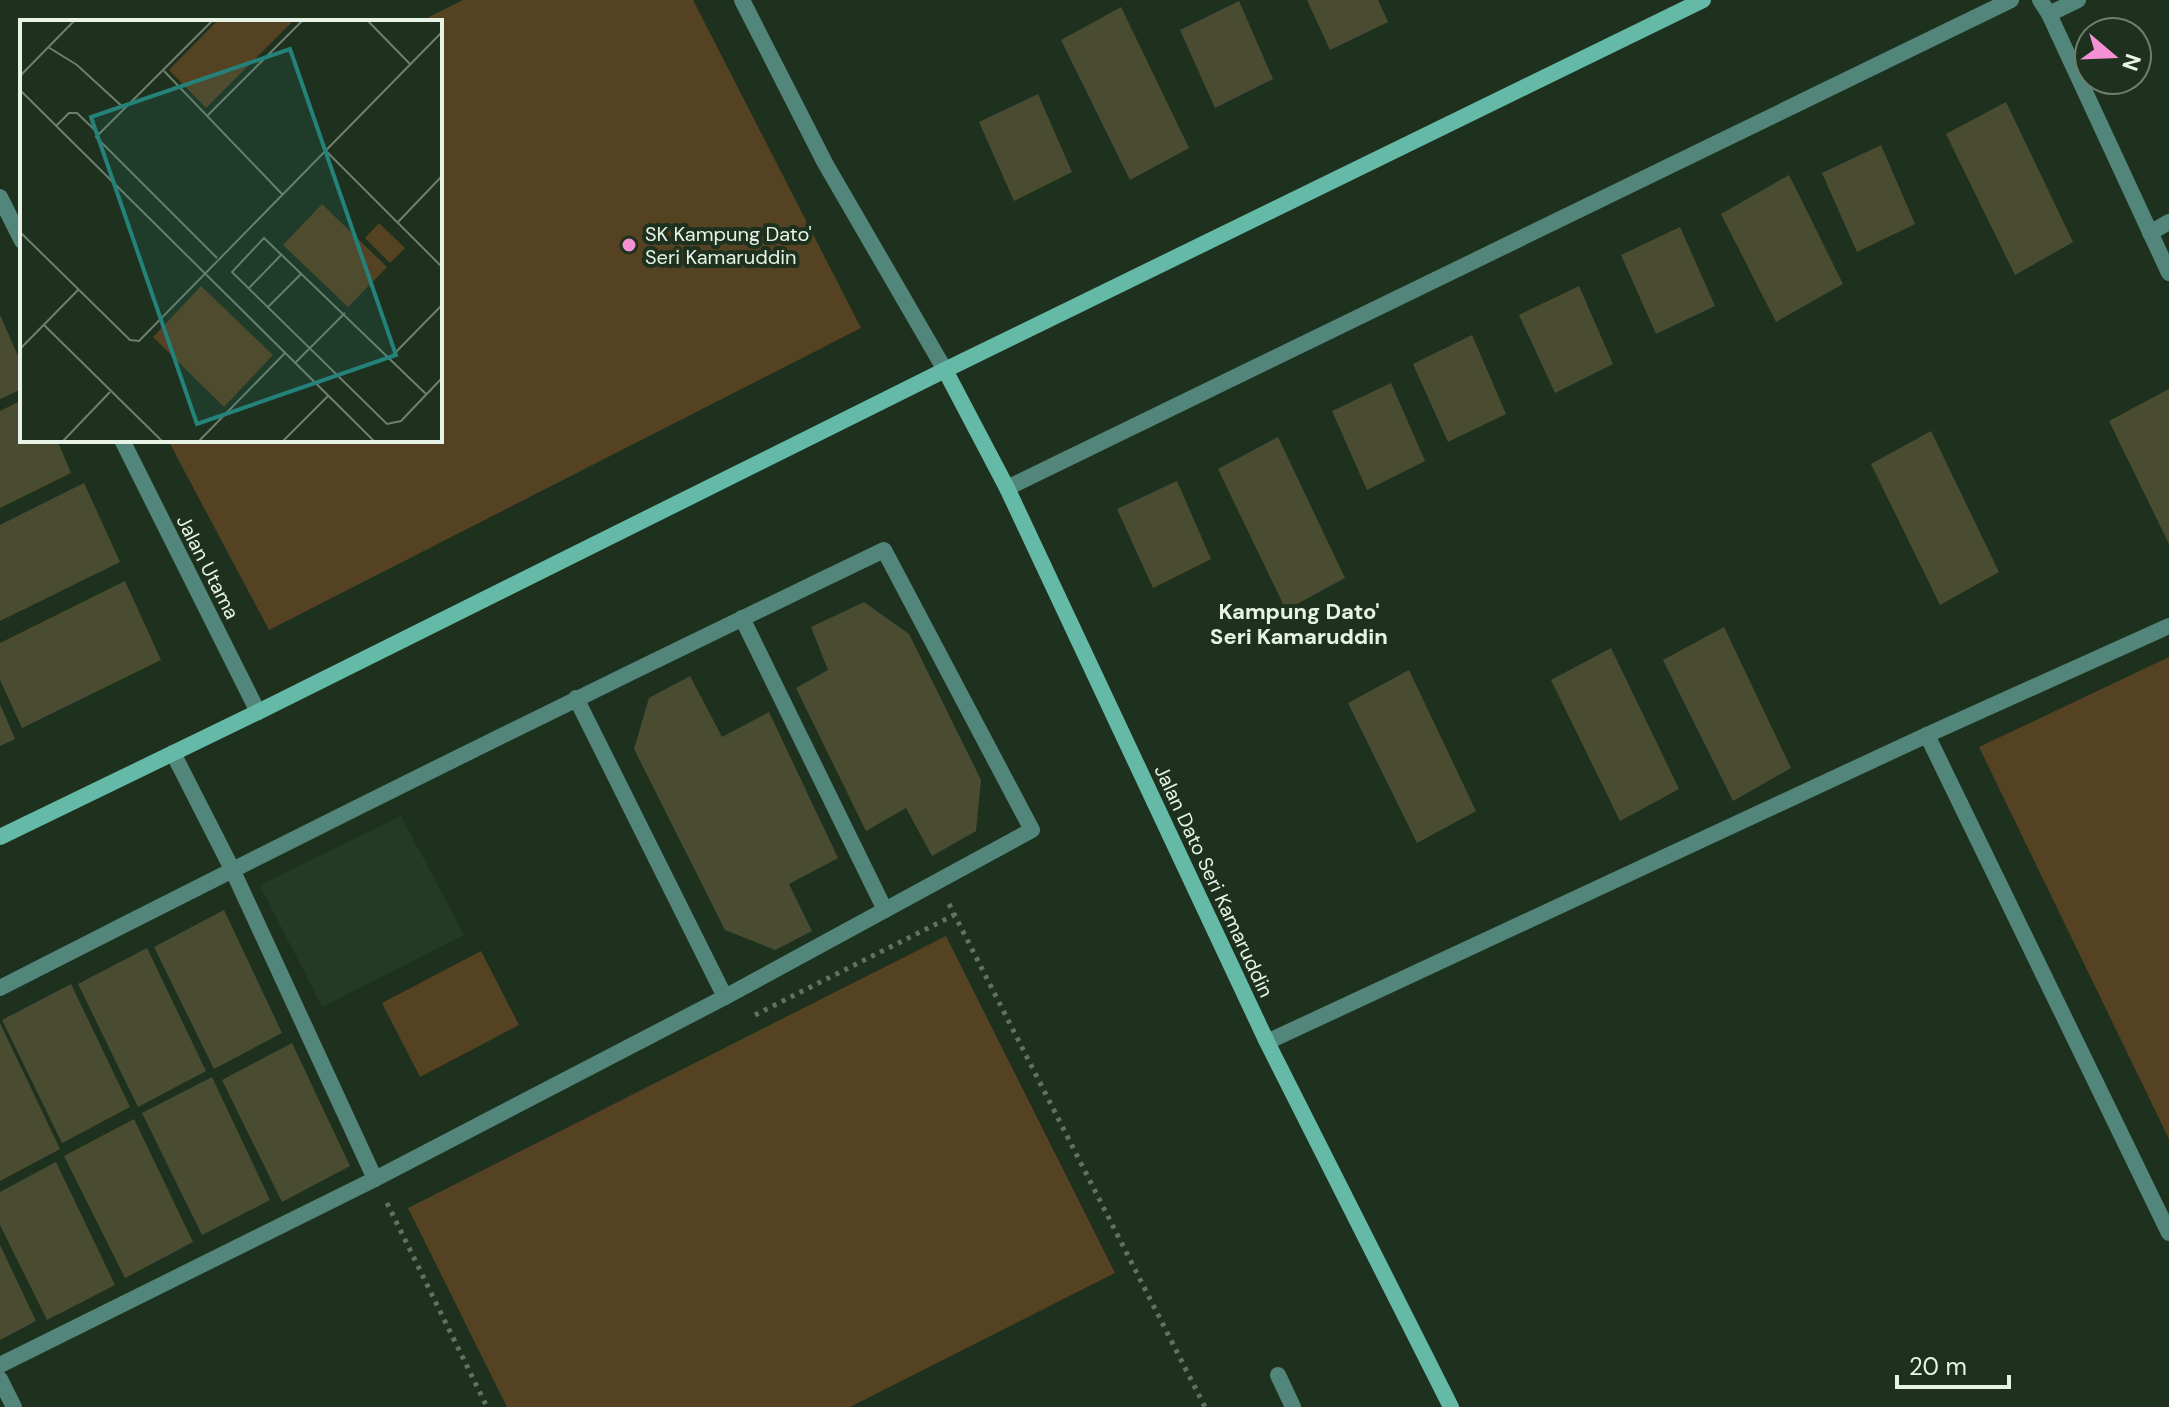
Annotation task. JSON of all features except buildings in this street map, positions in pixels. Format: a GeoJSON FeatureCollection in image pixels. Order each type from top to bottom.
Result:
{"type":"FeatureCollection","features":[{"type":"Feature","properties":{"kind":"street"},"geometry":{"type":"LineString","coordinates":[[742,0],[825,163],[945,370]]}},
{"type":"Feature","properties":{"kind":"street"},"geometry":{"type":"LineString","coordinates":[[0,837],[1703,0]]}},
{"type":"Feature","properties":{"kind":"street"},"geometry":{"type":"LineString","coordinates":[[1007,488],[2011,0]]}},
{"type":"Feature","properties":{"kind":"street"},"geometry":{"type":"LineString","coordinates":[[2078,0],[2045,7],[2169,273]]}},
{"type":"Feature","properties":{"kind":"street"},"geometry":{"type":"LineString","coordinates":[[0,197],[20,237]]}},
{"type":"Feature","properties":{"kind":"street"},"geometry":{"type":"LineString","coordinates":[[2150,233],[2169,222]]}},
{"type":"Feature","properties":{"kind":"street","name":"Jalan Dato Seri Kamaruddin"},"geometry":{"type":"LineString","coordinates":[[945,370],[1007,488],[1267,1042],[1451,1407]]}},
{"type":"Feature","properties":{"kind":"street","name":"Jalan Utama"},"geometry":{"type":"LineString","coordinates":[[123,442],[258,712]]}},
{"type":"Feature","properties":{"kind":"street"},"geometry":{"type":"LineString","coordinates":[[0,988],[576,698],[884,550],[1032,830],[725,997],[375,1179],[0,1365]]}},
{"type":"Feature","properties":{"kind":"street"},"geometry":{"type":"LineString","coordinates":[[742,618],[885,910]]}},
{"type":"Feature","properties":{"kind":"street"},"geometry":{"type":"LineString","coordinates":[[1267,1042],[2169,626]]}},
{"type":"Feature","properties":{"kind":"street"},"geometry":{"type":"LineString","coordinates":[[576,698],[725,997]]}},
{"type":"Feature","properties":{"kind":"street"},"geometry":{"type":"LineString","coordinates":[[1927,735],[2169,1233]]}},
{"type":"Feature","properties":{"kind":"street"},"geometry":{"type":"LineString","coordinates":[[173,753],[232,869],[375,1179]]}},
{"type":"Feature","properties":{"kind":"street"},"geometry":{"type":"LineString","coordinates":[[1278,1375],[1293,1407]]}},
{"type":"Feature","properties":{"kind":"street"},"geometry":{"type":"LineString","coordinates":[[0,1379],[14,1407]]}},
{"type":"Feature","properties":{"kind":"path"},"geometry":{"type":"LineString","coordinates":[[938,881],[1205,1407]]}},
{"type":"Feature","properties":{"kind":"path"},"geometry":{"type":"LineString","coordinates":[[375,1179],[487,1407]]}},
{"type":"Feature","properties":{"kind":"shaded area","name":"SK Kampung Dato' Seri Kamaruddin"},"geometry":{"type":"Polygon","coordinates":[[[463,0],[693,0],[861,328],[269,630],[169,442],[442,442],[442,20],[423,20],[463,0]]]}},
{"type":"Feature","properties":{"kind":"shaded area"},"geometry":{"type":"Polygon","coordinates":[[[2169,657],[2169,1139],[1979,747],[2169,657]]]}},
{"type":"Feature","properties":{"kind":"shaded area"},"geometry":{"type":"Polygon","coordinates":[[[401,816],[464,935],[322,1007],[260,885],[401,816]]]}},
{"type":"Feature","properties":{"kind":"shaded area"},"geometry":{"type":"Polygon","coordinates":[[[946,936],[1115,1273],[850,1407],[507,1407],[408,1208],[946,936]]]}},
{"type":"Feature","properties":{"kind":"shaded area"},"geometry":{"type":"Polygon","coordinates":[[[481,951],[519,1025],[420,1077],[382,1003],[481,951]]]}},
{"type":"Feature","properties":{"kind":"place","name":"SK Kampung Dato' Seri Kamaruddin"},"geometry":{"type":"Point","coordinates":[629,245]}},
{"type":"Feature","properties":{"kind":"district","name":"Kampung Dato' Seri Kamaruddin"},"geometry":{"type":"Point","coordinates":[1299,624]}}]}
